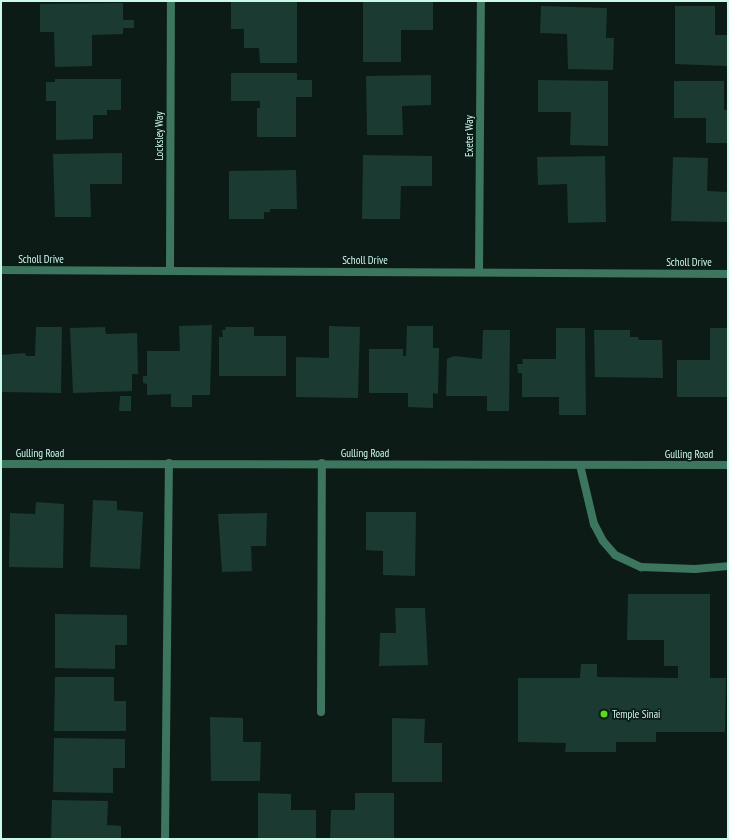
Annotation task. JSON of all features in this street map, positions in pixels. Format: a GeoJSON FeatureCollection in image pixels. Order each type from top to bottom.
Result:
{"type":"FeatureCollection","features":[{"type":"Feature","properties":{"kind":"street","name":"Locksley Way"},"geometry":{"type":"LineString","coordinates":[[170,270],[171,1]]}},
{"type":"Feature","properties":{"kind":"street","name":"Exeter Way"},"geometry":{"type":"LineString","coordinates":[[480,272],[481,1]]}},
{"type":"Feature","properties":{"kind":"street","name":"Scholl Drive"},"geometry":{"type":"LineString","coordinates":[[1,270],[728,274]]}},
{"type":"Feature","properties":{"kind":"street"},"geometry":{"type":"LineString","coordinates":[[165,839],[169,463]]}},
{"type":"Feature","properties":{"kind":"street","name":"Gulling Road"},"geometry":{"type":"LineString","coordinates":[[1,464],[322,463],[728,465]]}},
{"type":"Feature","properties":{"kind":"street"},"geometry":{"type":"LineString","coordinates":[[321,712],[322,463]]}},
{"type":"Feature","properties":{"kind":"street"},"geometry":{"type":"LineString","coordinates":[[580,465],[594,524],[603,541],[615,555],[641,567],[695,569],[728,566]]}},
{"type":"Feature","properties":{"kind":"building"},"geometry":{"type":"Polygon","coordinates":[[[231,1],[297,1],[297,63],[260,63],[259,48],[244,48],[244,29],[231,29],[231,1]]]}},
{"type":"Feature","properties":{"kind":"building"},"geometry":{"type":"Polygon","coordinates":[[[363,1],[433,1],[433,30],[401,30],[401,62],[363,62],[363,1]]]}},
{"type":"Feature","properties":{"kind":"building"},"geometry":{"type":"Polygon","coordinates":[[[123,3],[123,20],[134,20],[134,28],[123,28],[123,34],[92,35],[92,66],[55,67],[54,32],[40,32],[40,4],[123,3]]]}},
{"type":"Feature","properties":{"kind":"building"},"geometry":{"type":"Polygon","coordinates":[[[541,6],[607,8],[606,38],[614,38],[613,70],[568,69],[567,34],[540,33],[541,6]]]}},
{"type":"Feature","properties":{"kind":"building"},"geometry":{"type":"Polygon","coordinates":[[[675,6],[715,6],[715,35],[728,35],[728,66],[675,64],[675,6]]]}},
{"type":"Feature","properties":{"kind":"building"},"geometry":{"type":"Polygon","coordinates":[[[231,73],[297,73],[297,80],[312,80],[312,97],[296,97],[296,137],[257,137],[257,108],[260,108],[260,101],[231,101],[231,73]]]}},
{"type":"Feature","properties":{"kind":"building"},"geometry":{"type":"Polygon","coordinates":[[[431,75],[431,105],[402,106],[403,135],[367,135],[366,76],[431,75]]]}},
{"type":"Feature","properties":{"kind":"building"},"geometry":{"type":"Polygon","coordinates":[[[55,79],[121,79],[121,110],[107,110],[107,115],[93,115],[93,139],[56,140],[56,101],[46,101],[46,82],[55,82],[55,79]]]}},
{"type":"Feature","properties":{"kind":"building"},"geometry":{"type":"Polygon","coordinates":[[[538,80],[608,81],[608,146],[570,145],[571,112],[538,112],[538,80]]]}},
{"type":"Feature","properties":{"kind":"building"},"geometry":{"type":"Polygon","coordinates":[[[674,81],[724,81],[724,110],[728,110],[728,143],[706,143],[706,118],[674,118],[674,81]]]}},
{"type":"Feature","properties":{"kind":"building"},"geometry":{"type":"Polygon","coordinates":[[[122,153],[122,184],[90,184],[91,217],[55,217],[53,154],[122,153]]]}},
{"type":"Feature","properties":{"kind":"building"},"geometry":{"type":"Polygon","coordinates":[[[363,155],[432,156],[432,186],[401,186],[400,219],[362,219],[363,155]]]}},
{"type":"Feature","properties":{"kind":"building"},"geometry":{"type":"Polygon","coordinates":[[[605,156],[606,222],[568,223],[567,184],[538,185],[537,157],[605,156]]]}},
{"type":"Feature","properties":{"kind":"building"},"geometry":{"type":"Polygon","coordinates":[[[673,157],[708,158],[707,191],[728,192],[728,222],[671,221],[673,157]]]}},
{"type":"Feature","properties":{"kind":"building"},"geometry":{"type":"Polygon","coordinates":[[[296,170],[297,209],[270,209],[270,212],[264,212],[264,219],[229,219],[229,171],[296,170]]]}},
{"type":"Feature","properties":{"kind":"building"},"geometry":{"type":"Polygon","coordinates":[[[212,325],[210,395],[192,395],[192,407],[171,407],[171,394],[147,395],[147,384],[143,383],[143,376],[147,376],[147,351],[180,351],[179,326],[212,325]]]}},
{"type":"Feature","properties":{"kind":"building"},"geometry":{"type":"Polygon","coordinates":[[[329,326],[360,327],[358,398],[296,397],[296,357],[329,358],[329,326]]]}},
{"type":"Feature","properties":{"kind":"building"},"geometry":{"type":"Polygon","coordinates":[[[407,326],[433,326],[433,348],[439,348],[438,394],[433,393],[433,408],[408,407],[408,393],[369,393],[369,349],[403,349],[403,356],[406,356],[407,326]]]}},
{"type":"Feature","properties":{"kind":"building"},"geometry":{"type":"Polygon","coordinates":[[[36,327],[62,327],[61,393],[1,392],[1,355],[25,353],[26,356],[35,356],[36,327]]]}},
{"type":"Feature","properties":{"kind":"building"},"geometry":{"type":"Polygon","coordinates":[[[105,327],[106,334],[137,333],[138,374],[132,374],[132,391],[73,393],[70,328],[105,327]]]}},
{"type":"Feature","properties":{"kind":"building"},"geometry":{"type":"Polygon","coordinates":[[[225,327],[254,327],[254,336],[286,336],[286,376],[219,376],[219,337],[223,337],[222,330],[226,330],[225,327]]]}},
{"type":"Feature","properties":{"kind":"building"},"geometry":{"type":"Polygon","coordinates":[[[556,328],[585,328],[586,415],[559,415],[559,397],[522,397],[522,373],[518,373],[517,364],[523,364],[522,359],[556,359],[556,328]]]}},
{"type":"Feature","properties":{"kind":"building"},"geometry":{"type":"Polygon","coordinates":[[[710,328],[728,328],[728,397],[677,397],[677,360],[710,360],[710,328]]]}},
{"type":"Feature","properties":{"kind":"building"},"geometry":{"type":"Polygon","coordinates":[[[483,330],[510,330],[509,411],[487,411],[487,396],[446,396],[447,359],[454,356],[482,359],[483,330]]]}},
{"type":"Feature","properties":{"kind":"building"},"geometry":{"type":"Polygon","coordinates":[[[594,330],[630,330],[630,337],[638,337],[639,340],[662,340],[663,378],[595,377],[594,330]]]}},
{"type":"Feature","properties":{"kind":"building"},"geometry":{"type":"Polygon","coordinates":[[[120,396],[131,396],[131,411],[119,411],[120,396]]]}},
{"type":"Feature","properties":{"kind":"building"},"geometry":{"type":"Polygon","coordinates":[[[93,500],[117,501],[117,510],[143,512],[140,569],[90,567],[93,500]]]}},
{"type":"Feature","properties":{"kind":"building"},"geometry":{"type":"Polygon","coordinates":[[[36,502],[64,504],[63,568],[9,567],[10,513],[35,514],[36,502]]]}},
{"type":"Feature","properties":{"kind":"building"},"geometry":{"type":"Polygon","coordinates":[[[366,512],[416,512],[415,576],[383,575],[383,551],[366,550],[366,512]]]}},
{"type":"Feature","properties":{"kind":"building"},"geometry":{"type":"Polygon","coordinates":[[[267,513],[266,546],[251,546],[252,571],[222,572],[218,514],[267,513]]]}},
{"type":"Feature","properties":{"kind":"building"},"geometry":{"type":"Polygon","coordinates":[[[628,594],[710,594],[710,678],[726,678],[725,732],[656,732],[656,742],[616,742],[616,752],[565,752],[566,743],[518,742],[518,678],[580,678],[581,664],[597,664],[597,677],[678,678],[678,666],[664,666],[664,640],[627,640],[628,594]]]}},
{"type":"Feature","properties":{"kind":"building"},"geometry":{"type":"Polygon","coordinates":[[[395,608],[425,608],[428,665],[379,666],[380,633],[396,633],[395,608]]]}},
{"type":"Feature","properties":{"kind":"building"},"geometry":{"type":"Polygon","coordinates":[[[55,614],[127,615],[127,645],[115,645],[115,669],[55,668],[55,614]]]}},
{"type":"Feature","properties":{"kind":"building"},"geometry":{"type":"Polygon","coordinates":[[[55,677],[114,677],[114,701],[126,701],[126,731],[54,731],[55,677]]]}},
{"type":"Feature","properties":{"kind":"building"},"geometry":{"type":"Polygon","coordinates":[[[210,717],[243,718],[243,742],[261,742],[260,781],[211,781],[210,717]]]}},
{"type":"Feature","properties":{"kind":"building"},"geometry":{"type":"Polygon","coordinates":[[[392,718],[425,719],[424,743],[442,743],[442,782],[392,782],[392,718]]]}},
{"type":"Feature","properties":{"kind":"building"},"geometry":{"type":"Polygon","coordinates":[[[54,738],[125,739],[125,768],[113,768],[113,793],[53,792],[54,738]]]}},
{"type":"Feature","properties":{"kind":"building"},"geometry":{"type":"Polygon","coordinates":[[[258,793],[291,794],[291,810],[316,810],[316,839],[258,839],[258,793]]]}},
{"type":"Feature","properties":{"kind":"building"},"geometry":{"type":"Polygon","coordinates":[[[355,793],[394,793],[394,839],[330,839],[331,810],[355,810],[355,793]]]}},
{"type":"Feature","properties":{"kind":"building"},"geometry":{"type":"Polygon","coordinates":[[[52,800],[108,801],[107,825],[121,826],[121,839],[51,839],[52,800]]]}},
{"type":"Feature","properties":{"kind":"place","name":"Temple Sinai"},"geometry":{"type":"Point","coordinates":[604,714]}}]}
